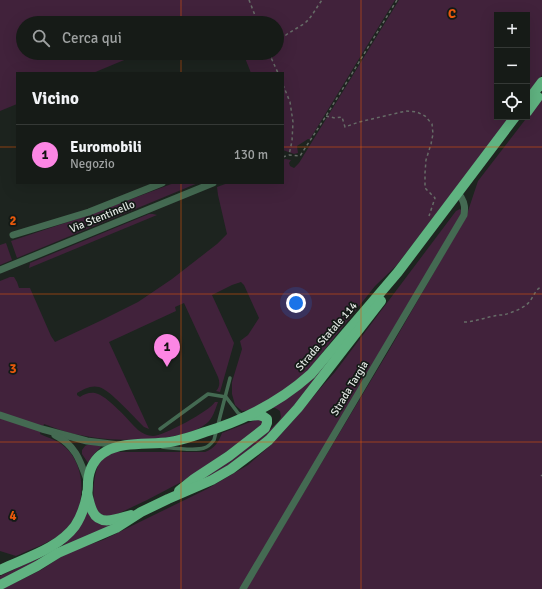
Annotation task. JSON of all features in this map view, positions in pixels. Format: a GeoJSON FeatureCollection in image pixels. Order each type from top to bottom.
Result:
{"type":"FeatureCollection","features":[{"type":"Feature","properties":{"kind":"main road"},"geometry":{"type":"LineString","coordinates":[[530,98],[542,82]]}},
{"type":"Feature","properties":{"kind":"main road"},"geometry":{"type":"LineString","coordinates":[[530,108],[542,92]]}},
{"type":"Feature","properties":{"kind":"main road","name":"Strada Statale 114"},"geometry":{"type":"LineString","coordinates":[[0,570],[47,549],[75,526],[79,520],[88,489],[89,473],[96,459],[102,453],[110,449],[127,445],[180,440],[217,429],[249,416],[289,393],[299,385],[311,374],[398,272],[513,120]]}},
{"type":"Feature","properties":{"kind":"main road","name":"Strada Statale 114"},"geometry":{"type":"LineString","coordinates":[[0,585],[37,566],[58,553],[116,528],[141,512],[212,480],[231,469],[269,440],[298,408],[336,360],[521,120]]}},
{"type":"Feature","properties":{"kind":"main road"},"geometry":{"type":"LineString","coordinates":[[168,499],[194,479],[229,456],[265,428],[267,419],[258,414],[249,416]]}},
{"type":"Feature","properties":{"kind":"main road"},"geometry":{"type":"LineString","coordinates":[[88,489],[93,513],[101,520],[107,521],[141,512]]}},
{"type":"Feature","properties":{"kind":"street"},"geometry":{"type":"LineString","coordinates":[[13,235],[88,212],[159,184]]}},
{"type":"Feature","properties":{"kind":"street","name":"Via Stentinello"},"geometry":{"type":"LineString","coordinates":[[0,270],[211,184]]}},
{"type":"Feature","properties":{"kind":"street","name":"Strada Targia"},"geometry":{"type":"LineString","coordinates":[[243,589],[464,215],[465,203],[461,197]]}},
{"type":"Feature","properties":{"kind":"street"},"geometry":{"type":"LineString","coordinates":[[0,273],[19,262]]}},
{"type":"Feature","properties":{"kind":"street"},"geometry":{"type":"LineString","coordinates":[[0,416],[87,441],[127,445]]}},
{"type":"Feature","properties":{"kind":"street"},"geometry":{"type":"LineString","coordinates":[[42,429],[63,439],[71,446],[77,454],[83,467],[88,489]]}},
{"type":"Feature","properties":{"kind":"lane"},"geometry":{"type":"LineString","coordinates":[[127,445],[199,449],[205,448],[214,440],[230,378]]}},
{"type":"Feature","properties":{"kind":"lane"},"geometry":{"type":"LineString","coordinates":[[160,429],[208,394],[226,397],[238,413],[243,416],[249,416]]}},
{"type":"Feature","properties":{"kind":"path"},"geometry":{"type":"LineString","coordinates":[[249,0],[255,16]]}},
{"type":"Feature","properties":{"kind":"path"},"geometry":{"type":"LineString","coordinates":[[284,36],[311,17],[322,0]]}},
{"type":"Feature","properties":{"kind":"path"},"geometry":{"type":"LineString","coordinates":[[284,157],[289,155],[300,156],[397,0]]}},
{"type":"Feature","properties":{"kind":"path"},"geometry":{"type":"LineString","coordinates":[[272,60],[278,72]]}},
{"type":"Feature","properties":{"kind":"path"},"geometry":{"type":"LineString","coordinates":[[284,87],[290,102],[293,122],[292,141],[289,155]]}},
{"type":"Feature","properties":{"kind":"path"},"geometry":{"type":"LineString","coordinates":[[326,116],[335,118],[342,117],[345,127],[359,122],[406,111],[417,112],[425,116],[432,124],[433,134],[426,160],[425,188],[435,198],[426,224],[428,231]]}},
{"type":"Feature","properties":{"kind":"path"},"geometry":{"type":"LineString","coordinates":[[464,322],[472,322],[504,315],[520,309],[531,301],[537,289],[542,287]]}},
{"type":"Feature","properties":{"kind":"shaded area"},"geometry":{"type":"Polygon","coordinates":[[[0,0],[395,0],[310,139],[297,146],[298,153],[294,154],[284,150],[284,72],[251,72],[246,60],[284,60],[284,16],[16,16],[16,60],[124,60],[95,72],[16,72],[16,104],[0,111],[0,0]]]}},
{"type":"Feature","properties":{"kind":"shaded area"},"geometry":{"type":"Polygon","coordinates":[[[399,0],[542,0],[542,75],[530,91],[530,12],[494,12],[494,120],[508,120],[396,266],[375,286],[299,381],[253,410],[242,411],[235,405],[232,394],[232,382],[242,349],[240,341],[248,335],[259,318],[244,285],[241,282],[212,295],[234,343],[220,392],[216,391],[219,384],[218,377],[184,303],[175,307],[176,311],[109,342],[149,429],[144,427],[115,398],[99,387],[90,387],[77,393],[77,395],[80,397],[95,393],[106,398],[138,430],[151,436],[176,428],[205,411],[215,402],[218,402],[212,416],[207,423],[196,430],[166,437],[130,440],[97,438],[69,433],[44,424],[40,434],[63,445],[76,461],[81,478],[80,505],[71,523],[57,537],[16,556],[0,551],[0,281],[14,277],[19,288],[30,288],[55,342],[138,302],[172,279],[217,244],[227,234],[217,187],[225,184],[284,184],[284,160],[291,160],[289,163],[290,166],[294,168],[299,163],[399,0]]]}},
{"type":"Feature","properties":{"kind":"shaded area"},"geometry":{"type":"Polygon","coordinates":[[[542,98],[542,589],[246,589],[388,352],[466,217],[478,181],[525,120],[530,120],[530,114],[542,98]]]}},
{"type":"Feature","properties":{"kind":"shaded area"},"geometry":{"type":"Polygon","coordinates":[[[171,184],[196,184],[17,258],[11,241],[89,215],[171,184]]]}},
{"type":"Feature","properties":{"kind":"shaded area"},"geometry":{"type":"Polygon","coordinates":[[[460,209],[462,213],[240,589],[2,589],[41,570],[62,556],[103,540],[207,489],[248,465],[272,444],[335,372],[456,211],[460,209]]]}},
{"type":"Feature","properties":{"kind":"shaded area"},"geometry":{"type":"Polygon","coordinates":[[[149,214],[157,215],[29,268],[30,263],[149,214]]]}},
{"type":"Feature","properties":{"kind":"shaded area"},"geometry":{"type":"Polygon","coordinates":[[[6,243],[12,260],[0,265],[0,245],[6,243]]]}},
{"type":"Feature","properties":{"kind":"shaded area"},"geometry":{"type":"Polygon","coordinates":[[[329,358],[313,385],[266,437],[229,466],[200,481],[264,435],[279,421],[281,417],[280,411],[275,408],[270,408],[329,358]]]}},
{"type":"Feature","properties":{"kind":"shaded area"},"geometry":{"type":"Polygon","coordinates":[[[258,419],[262,420],[262,427],[187,479],[109,518],[97,512],[94,503],[93,491],[94,479],[101,460],[115,452],[205,452],[216,445],[222,433],[258,419]]]}},
{"type":"Feature","properties":{"kind":"shaded area"},"geometry":{"type":"Polygon","coordinates":[[[89,444],[101,446],[88,463],[82,454],[82,450],[89,444]]]}},
{"type":"Feature","properties":{"kind":"shaded area"},"geometry":{"type":"Polygon","coordinates":[[[87,510],[101,524],[114,524],[40,558],[30,566],[0,581],[0,576],[60,548],[74,534],[87,510]]]}},
{"type":"Feature","properties":{"kind":"place","name":"Euromobili"},"geometry":{"type":"Point","coordinates":[167,367]}}]}
